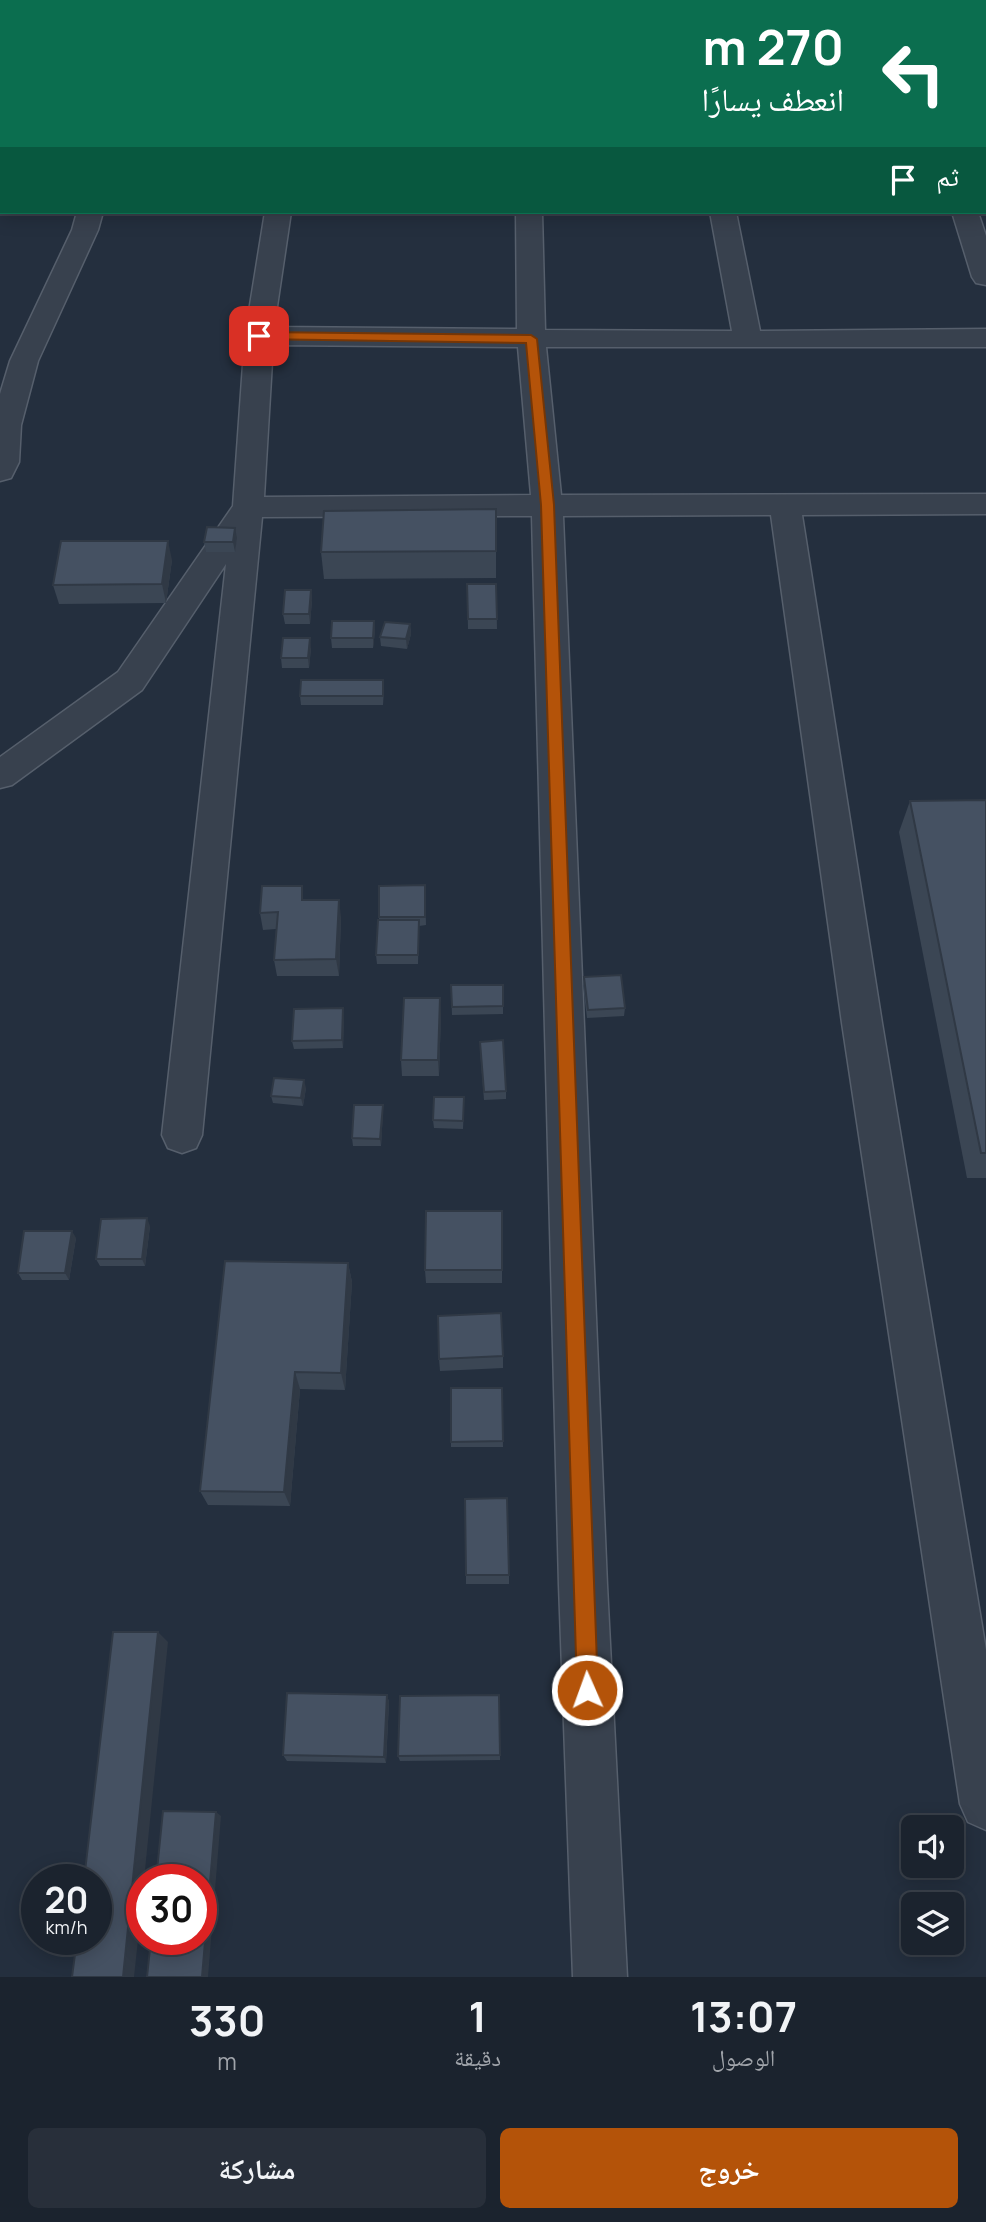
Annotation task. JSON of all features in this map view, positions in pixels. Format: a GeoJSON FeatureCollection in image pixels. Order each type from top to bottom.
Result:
{"type":"FeatureCollection","features":[{"type":"Feature","properties":{"kind":"street"},"geometry":{"type":"LineString","coordinates":[[0,471],[4,462],[6,425],[24,361],[85,230],[89,214]]}},
{"type":"Feature","properties":{"kind":"street"},"geometry":{"type":"LineString","coordinates":[[182,1135],[247,507],[259,336],[278,214]]}},
{"type":"Feature","properties":{"kind":"street"},"geometry":{"type":"LineString","coordinates":[[529,214],[531,339],[547,505],[582,1571],[600,1977]]}},
{"type":"Feature","properties":{"kind":"street"},"geometry":{"type":"LineString","coordinates":[[723,214],[748,340]]}},
{"type":"Feature","properties":{"kind":"street"},"geometry":{"type":"LineString","coordinates":[[966,214],[986,277]]}},
{"type":"Feature","properties":{"kind":"street"},"geometry":{"type":"LineString","coordinates":[[259,336],[748,340],[986,338]]}},
{"type":"Feature","properties":{"kind":"street"},"geometry":{"type":"LineString","coordinates":[[247,507],[986,504]]}},
{"type":"Feature","properties":{"kind":"street"},"geometry":{"type":"LineString","coordinates":[[785,505],[858,996],[969,1593],[986,1804]]}},
{"type":"Feature","properties":{"kind":"street"},"geometry":{"type":"LineString","coordinates":[[0,775],[130,681],[247,507]]}},
{"type":"Feature","properties":{"kind":"building"},"geometry":{"type":"Polygon","coordinates":[[[496,509],[496,551],[321,552],[324,511],[496,509]]]}},
{"type":"Feature","properties":{"kind":"building"},"geometry":{"type":"Polygon","coordinates":[[[207,527],[235,528],[233,542],[204,542],[207,527]]]}},
{"type":"Feature","properties":{"kind":"building"},"geometry":{"type":"Polygon","coordinates":[[[61,541],[168,541],[162,584],[53,585],[61,541]]]}},
{"type":"Feature","properties":{"kind":"building"},"geometry":{"type":"Polygon","coordinates":[[[467,584],[496,584],[497,619],[468,619],[467,584]]]}},
{"type":"Feature","properties":{"kind":"building"},"geometry":{"type":"Polygon","coordinates":[[[285,590],[311,590],[309,614],[283,614],[285,590]]]}},
{"type":"Feature","properties":{"kind":"building"},"geometry":{"type":"Polygon","coordinates":[[[332,621],[374,621],[373,638],[331,638],[332,621]]]}},
{"type":"Feature","properties":{"kind":"building"},"geometry":{"type":"Polygon","coordinates":[[[385,622],[410,624],[406,639],[380,637],[385,622]]]}},
{"type":"Feature","properties":{"kind":"building"},"geometry":{"type":"Polygon","coordinates":[[[283,638],[310,638],[308,658],[281,658],[283,638]]]}},
{"type":"Feature","properties":{"kind":"building"},"geometry":{"type":"Polygon","coordinates":[[[301,680],[383,680],[383,696],[300,696],[301,680]]]}},
{"type":"Feature","properties":{"kind":"building"},"geometry":{"type":"Polygon","coordinates":[[[986,800],[986,1153],[981,1153],[910,801],[986,800]]]}},
{"type":"Feature","properties":{"kind":"building"},"geometry":{"type":"Polygon","coordinates":[[[425,885],[425,917],[379,917],[379,886],[425,885]]]}},
{"type":"Feature","properties":{"kind":"building"},"geometry":{"type":"Polygon","coordinates":[[[262,886],[302,886],[302,900],[339,900],[336,959],[274,960],[278,912],[260,913],[262,886]]]}},
{"type":"Feature","properties":{"kind":"building"},"geometry":{"type":"Polygon","coordinates":[[[378,920],[419,920],[418,955],[376,955],[378,920]]]}},
{"type":"Feature","properties":{"kind":"building"},"geometry":{"type":"Polygon","coordinates":[[[621,975],[625,1008],[588,1010],[584,977],[621,975]]]}},
{"type":"Feature","properties":{"kind":"building"},"geometry":{"type":"Polygon","coordinates":[[[451,985],[503,985],[503,1006],[452,1007],[451,985]]]}},
{"type":"Feature","properties":{"kind":"building"},"geometry":{"type":"Polygon","coordinates":[[[404,998],[440,998],[438,1060],[401,1060],[404,998]]]}},
{"type":"Feature","properties":{"kind":"building"},"geometry":{"type":"Polygon","coordinates":[[[343,1008],[342,1040],[292,1041],[294,1009],[343,1008]]]}},
{"type":"Feature","properties":{"kind":"building"},"geometry":{"type":"Polygon","coordinates":[[[503,1040],[506,1091],[484,1092],[480,1042],[503,1040]]]}},
{"type":"Feature","properties":{"kind":"building"},"geometry":{"type":"Polygon","coordinates":[[[274,1078],[304,1080],[301,1098],[271,1096],[274,1078]]]}},
{"type":"Feature","properties":{"kind":"building"},"geometry":{"type":"Polygon","coordinates":[[[434,1097],[464,1097],[463,1121],[433,1120],[434,1097]]]}},
{"type":"Feature","properties":{"kind":"building"},"geometry":{"type":"Polygon","coordinates":[[[354,1105],[383,1105],[380,1139],[352,1138],[354,1105]]]}},
{"type":"Feature","properties":{"kind":"building"},"geometry":{"type":"Polygon","coordinates":[[[426,1211],[502,1211],[502,1270],[425,1270],[426,1211]]]}},
{"type":"Feature","properties":{"kind":"building"},"geometry":{"type":"Polygon","coordinates":[[[147,1218],[142,1259],[96,1259],[101,1219],[147,1218]]]}},
{"type":"Feature","properties":{"kind":"building"},"geometry":{"type":"Polygon","coordinates":[[[24,1231],[72,1231],[65,1273],[18,1273],[24,1231]]]}},
{"type":"Feature","properties":{"kind":"building"},"geometry":{"type":"Polygon","coordinates":[[[225,1261],[348,1263],[341,1373],[295,1372],[284,1492],[200,1491],[225,1261]]]}},
{"type":"Feature","properties":{"kind":"building"},"geometry":{"type":"Polygon","coordinates":[[[501,1313],[503,1356],[439,1359],[438,1316],[501,1313]]]}},
{"type":"Feature","properties":{"kind":"building"},"geometry":{"type":"Polygon","coordinates":[[[451,1388],[502,1388],[503,1441],[451,1442],[451,1388]]]}},
{"type":"Feature","properties":{"kind":"building"},"geometry":{"type":"Polygon","coordinates":[[[507,1498],[509,1575],[466,1575],[465,1499],[507,1498]]]}},
{"type":"Feature","properties":{"kind":"building"},"geometry":{"type":"Polygon","coordinates":[[[113,1632],[158,1632],[134,1864],[126,1864],[126,1947],[123,1977],[72,1977],[75,1955],[112,1955],[112,1864],[86,1864],[113,1632]]]}},
{"type":"Feature","properties":{"kind":"building"},"geometry":{"type":"Polygon","coordinates":[[[287,1693],[387,1695],[384,1757],[283,1755],[287,1693]]]}},
{"type":"Feature","properties":{"kind":"building"},"geometry":{"type":"Polygon","coordinates":[[[499,1695],[500,1755],[398,1756],[400,1696],[499,1695]]]}},
{"type":"Feature","properties":{"kind":"building"},"geometry":{"type":"Polygon","coordinates":[[[163,1811],[216,1812],[212,1864],[158,1864],[163,1811]]]}},
{"type":"Feature","properties":{"kind":"building"},"geometry":{"type":"Polygon","coordinates":[[[149,1955],[204,1955],[202,1977],[147,1977],[149,1955]]]}},
{"type":"Feature","properties":{"kind":"route"},"geometry":{"type":"LineString","coordinates":[[259,336],[531,339],[547,505],[587,1690]]}}]}
